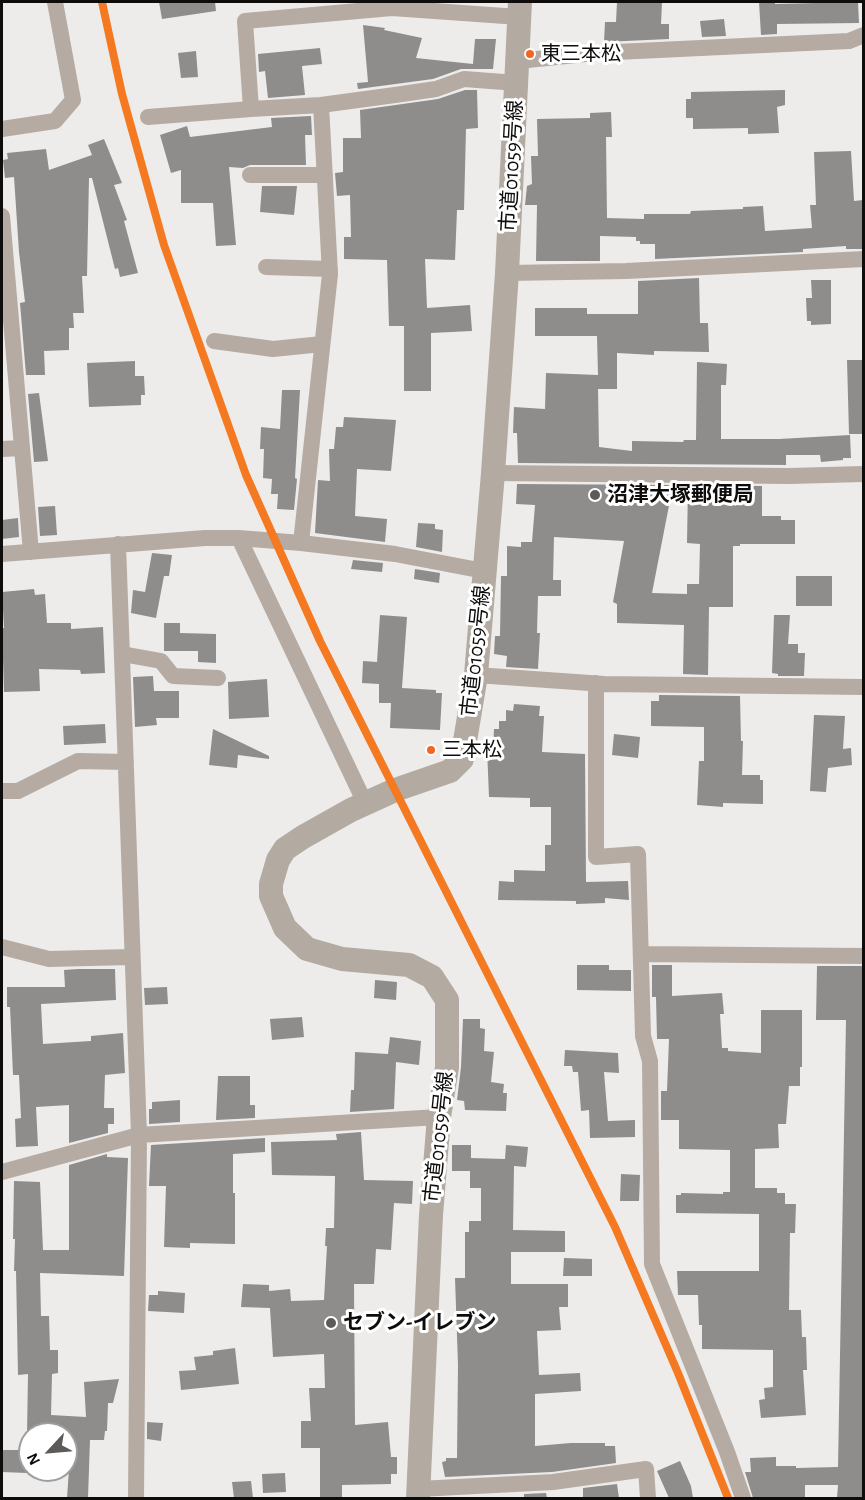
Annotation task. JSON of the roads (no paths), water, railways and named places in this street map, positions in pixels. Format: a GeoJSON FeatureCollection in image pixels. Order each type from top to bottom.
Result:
{"type":"FeatureCollection","features":[{"type":"Feature","properties":{"kind":"street"},"geometry":{"type":"LineString","coordinates":[[2,129],[55,121],[73,100],[55,2]]}},
{"type":"Feature","properties":{"kind":"street"},"geometry":{"type":"LineString","coordinates":[[251,109],[245,21],[392,8],[520,9]]}},
{"type":"Feature","properties":{"kind":"street","name":"市道01059号線"},"geometry":{"type":"LineString","coordinates":[[418,1494],[431,1215],[439,1117],[447,1067],[447,1000],[432,977],[409,965],[342,959],[307,949],[285,928],[271,896],[271,884],[278,860],[285,849],[365,803],[394,790],[450,771],[462,759],[476,675],[493,473],[507,273],[520,9]]}},
{"type":"Feature","properties":{"kind":"street"},"geometry":{"type":"LineString","coordinates":[[148,117],[321,105],[436,88],[464,79],[517,72],[603,52],[849,41],[864,35]]}},
{"type":"Feature","properties":{"kind":"street"},"geometry":{"type":"LineString","coordinates":[[301,543],[330,269],[321,105]]}},
{"type":"Feature","properties":{"kind":"street"},"geometry":{"type":"LineString","coordinates":[[250,175],[325,175]]}},
{"type":"Feature","properties":{"kind":"street"},"geometry":{"type":"LineString","coordinates":[[2,216],[32,552]]}},
{"type":"Feature","properties":{"kind":"street"},"geometry":{"type":"LineString","coordinates":[[507,273],[626,271],[864,259]]}},
{"type":"Feature","properties":{"kind":"street"},"geometry":{"type":"LineString","coordinates":[[266,267],[330,269]]}},
{"type":"Feature","properties":{"kind":"street"},"geometry":{"type":"LineString","coordinates":[[214,341],[273,349],[322,344]]}},
{"type":"Feature","properties":{"kind":"street"},"geometry":{"type":"LineString","coordinates":[[2,449],[22,448]]}},
{"type":"Feature","properties":{"kind":"street"},"geometry":{"type":"LineString","coordinates":[[493,473],[789,476],[864,474]]}},
{"type":"Feature","properties":{"kind":"street"},"geometry":{"type":"LineString","coordinates":[[2,554],[205,538],[239,538],[395,554],[484,571]]}},
{"type":"Feature","properties":{"kind":"street"},"geometry":{"type":"LineString","coordinates":[[239,538],[365,803]]}},
{"type":"Feature","properties":{"kind":"street"},"geometry":{"type":"LineString","coordinates":[[118,544],[139,1135],[136,1498]]}},
{"type":"Feature","properties":{"kind":"street"},"geometry":{"type":"LineString","coordinates":[[122,654],[161,662],[173,676],[218,678]]}},
{"type":"Feature","properties":{"kind":"street"},"geometry":{"type":"LineString","coordinates":[[476,675],[596,683],[864,687]]}},
{"type":"Feature","properties":{"kind":"street"},"geometry":{"type":"LineString","coordinates":[[596,683],[596,857],[638,854],[643,1036],[650,1061],[652,1264],[743,1498]]}},
{"type":"Feature","properties":{"kind":"street"},"geometry":{"type":"LineString","coordinates":[[2,791],[18,791],[78,761],[126,762]]}},
{"type":"Feature","properties":{"kind":"street"},"geometry":{"type":"LineString","coordinates":[[2,947],[49,959],[131,957]]}},
{"type":"Feature","properties":{"kind":"street"},"geometry":{"type":"LineString","coordinates":[[641,954],[864,956]]}},
{"type":"Feature","properties":{"kind":"street"},"geometry":{"type":"LineString","coordinates":[[2,1172],[139,1135],[439,1117]]}},
{"type":"Feature","properties":{"kind":"street"},"geometry":{"type":"LineString","coordinates":[[418,1494],[554,1482],[646,1468],[648,1498]]}},
{"type":"Feature","properties":{"kind":"place","name":"東三本松"},"geometry":{"type":"Point","coordinates":[530,54]}},
{"type":"Feature","properties":{"kind":"place","name":"沼津大塚郵便局"},"geometry":{"type":"Point","coordinates":[595,495]}},
{"type":"Feature","properties":{"kind":"place","name":"三本松"},"geometry":{"type":"Point","coordinates":[431,750]}},
{"type":"Feature","properties":{"kind":"place","name":"セブン-イレブン"},"geometry":{"type":"Point","coordinates":[331,1323]}}]}
